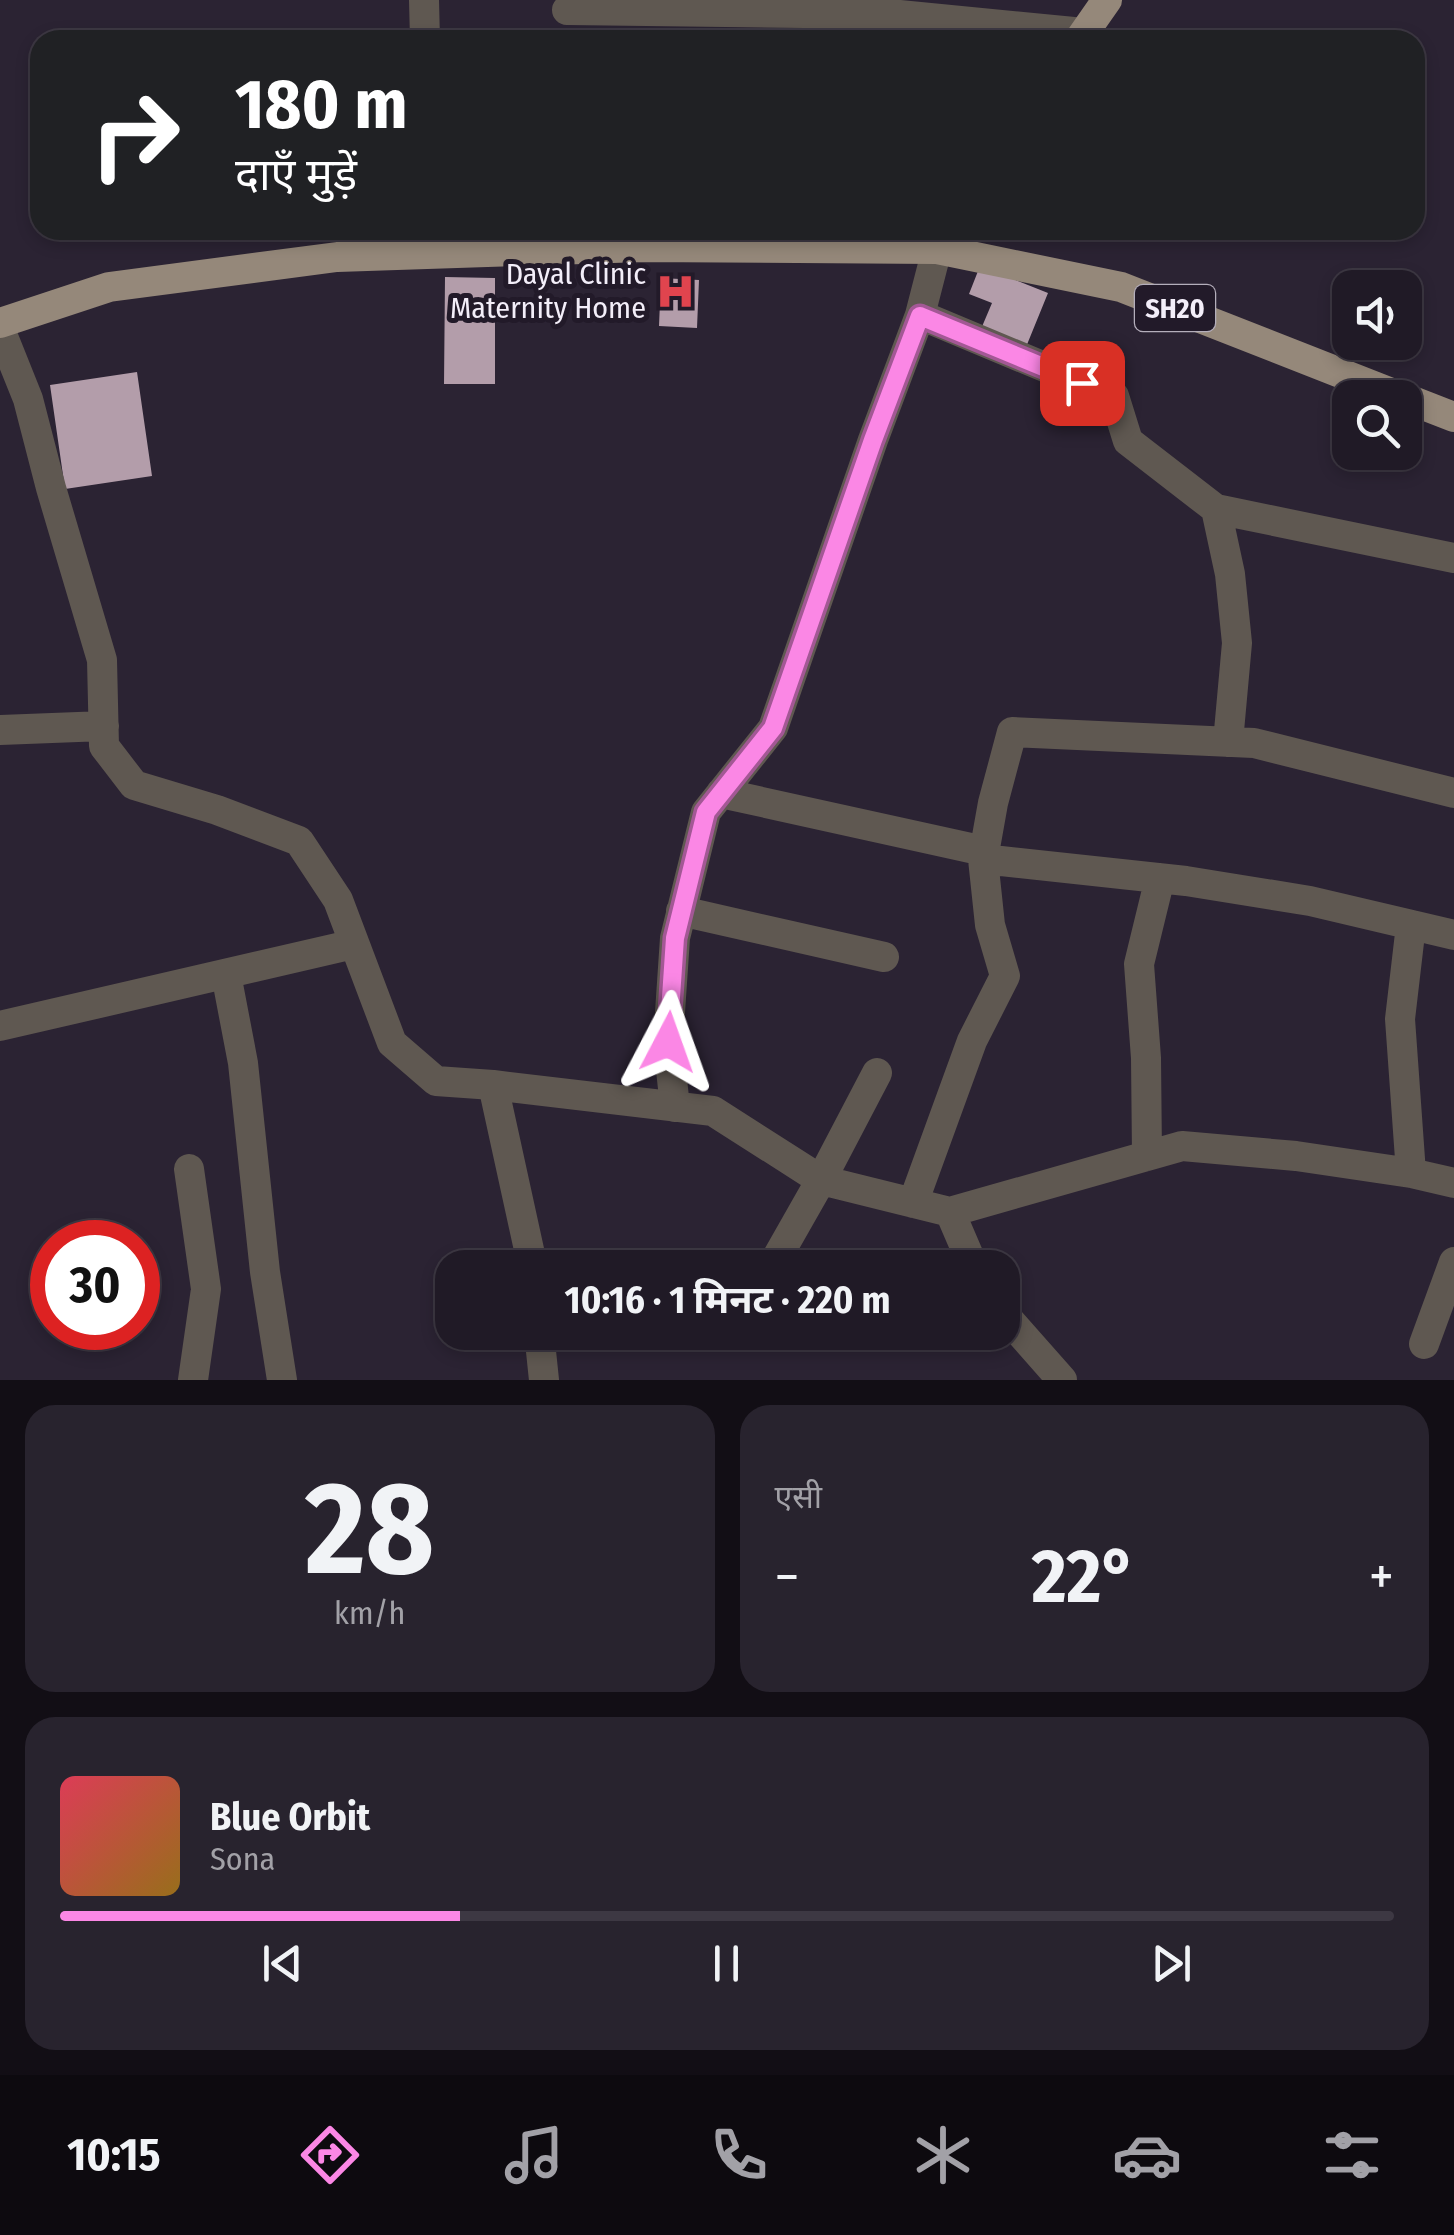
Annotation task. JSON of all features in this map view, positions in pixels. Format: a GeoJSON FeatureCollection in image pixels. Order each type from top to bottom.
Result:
{"type":"FeatureCollection","features":[{"type":"Feature","properties":{"kind":"main road"},"geometry":{"type":"LineString","coordinates":[[1086,30],[1107,0]]}},
{"type":"Feature","properties":{"kind":"main road","name":"SH20"},"geometry":{"type":"LineString","coordinates":[[0,326],[109,287],[337,257],[944,240],[1121,287],[1358,380]]}},
{"type":"Feature","properties":{"kind":"main road","name":"SH20"},"geometry":{"type":"LineString","coordinates":[[1422,405],[1454,417]]}},
{"type":"Feature","properties":{"kind":"street"},"geometry":{"type":"LineString","coordinates":[[424,0],[424,30]]}},
{"type":"Feature","properties":{"kind":"street"},"geometry":{"type":"LineString","coordinates":[[567,10],[890,14],[1030,30]]}},
{"type":"Feature","properties":{"kind":"street"},"geometry":{"type":"LineString","coordinates":[[675,1107],[668,1042],[675,938],[706,812],[773,728],[944,240]]}},
{"type":"Feature","properties":{"kind":"street"},"geometry":{"type":"LineString","coordinates":[[920,316],[1114,396],[1128,442],[1216,509],[1454,558]]}},
{"type":"Feature","properties":{"kind":"street"},"geometry":{"type":"LineString","coordinates":[[0,326],[28,399],[50,488],[102,660],[104,746],[134,784],[299,840],[338,900],[392,1043],[436,1081],[713,1111],[821,1180],[950,1212],[1182,1146],[1296,1156],[1454,1182]]}},
{"type":"Feature","properties":{"kind":"street"},"geometry":{"type":"LineString","coordinates":[[1216,509],[1230,574],[1237,643],[1228,742]]}},
{"type":"Feature","properties":{"kind":"street"},"geometry":{"type":"LineString","coordinates":[[0,730],[104,726]]}},
{"type":"Feature","properties":{"kind":"street"},"geometry":{"type":"LineString","coordinates":[[913,1203],[972,1041],[1005,976],[990,925],[984,855],[992,803],[1012,732],[1254,742],[1454,792]]}},
{"type":"Feature","properties":{"kind":"street"},"geometry":{"type":"LineString","coordinates":[[722,792],[984,855],[1310,901],[1454,935]]}},
{"type":"Feature","properties":{"kind":"street"},"geometry":{"type":"LineString","coordinates":[[1146,1156],[1146,1058],[1139,964],[1160,878]]}},
{"type":"Feature","properties":{"kind":"street"},"geometry":{"type":"LineString","coordinates":[[682,911],[884,957]]}},
{"type":"Feature","properties":{"kind":"street"},"geometry":{"type":"LineString","coordinates":[[1411,925],[1400,1019],[1411,1172]]}},
{"type":"Feature","properties":{"kind":"street"},"geometry":{"type":"LineString","coordinates":[[0,1026],[354,944]]}},
{"type":"Feature","properties":{"kind":"street"},"geometry":{"type":"LineString","coordinates":[[226,974],[243,1063],[265,1272],[282,1380]]}},
{"type":"Feature","properties":{"kind":"street"},"geometry":{"type":"LineString","coordinates":[[781,1250],[877,1072]]}},
{"type":"Feature","properties":{"kind":"street"},"geometry":{"type":"LineString","coordinates":[[493,1085],[529,1250]]}},
{"type":"Feature","properties":{"kind":"street"},"geometry":{"type":"LineString","coordinates":[[189,1169],[206,1289],[193,1380]]}},
{"type":"Feature","properties":{"kind":"street"},"geometry":{"type":"LineString","coordinates":[[950,1212],[966,1250]]}},
{"type":"Feature","properties":{"kind":"street"},"geometry":{"type":"LineString","coordinates":[[1424,1344],[1454,1262]]}},
{"type":"Feature","properties":{"kind":"street"},"geometry":{"type":"LineString","coordinates":[[1020,1332],[1062,1380]]}},
{"type":"Feature","properties":{"kind":"street"},"geometry":{"type":"LineString","coordinates":[[541,1350],[544,1380]]}},
{"type":"Feature","properties":{"kind":"building"},"geometry":{"type":"Polygon","coordinates":[[[980,266],[1048,293],[1026,347],[981,329],[992,303],[969,294],[980,266]]]}},
{"type":"Feature","properties":{"kind":"building"},"geometry":{"type":"Polygon","coordinates":[[[445,277],[495,278],[495,384],[444,384],[445,277]]]}},
{"type":"Feature","properties":{"kind":"building"},"geometry":{"type":"Polygon","coordinates":[[[661,278],[699,280],[697,328],[659,326],[661,278]]]}},
{"type":"Feature","properties":{"kind":"building"},"geometry":{"type":"Polygon","coordinates":[[[137,372],[152,476],[65,489],[50,385],[137,372]]]}},
{"type":"Feature","properties":{"kind":"place","name":"Dayal Clinic Maternity Home"},"geometry":{"type":"Point","coordinates":[676,291]}},
{"type":"Feature","properties":{"kind":"route"},"geometry":{"type":"LineString","coordinates":[[668,1042],[675,938],[706,812],[773,728],[920,316],[1082,383]]}}]}
